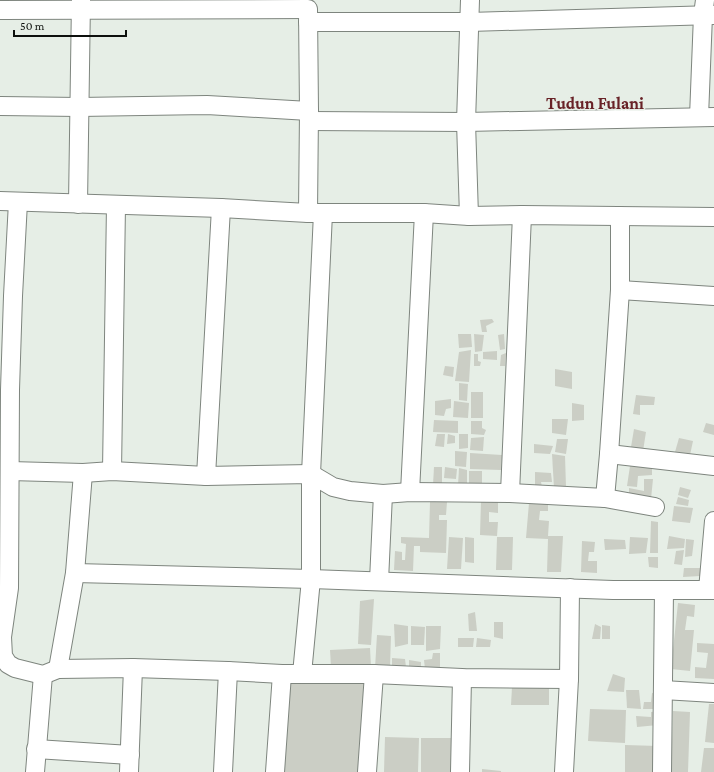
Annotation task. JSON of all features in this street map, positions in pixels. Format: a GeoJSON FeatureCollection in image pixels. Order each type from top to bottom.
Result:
{"type":"FeatureCollection","features":[{"type":"Feature","properties":{"kind":"street"},"geometry":{"type":"LineString","coordinates":[[469,216],[466,122],[470,0]]}},
{"type":"Feature","properties":{"kind":"street"},"geometry":{"type":"LineString","coordinates":[[0,10],[81,5],[308,10],[469,22],[707,10],[706,117],[466,122],[309,116],[207,105],[79,107],[0,106]]}},
{"type":"Feature","properties":{"kind":"street"},"geometry":{"type":"LineString","coordinates":[[78,204],[81,5]]}},
{"type":"Feature","properties":{"kind":"street"},"geometry":{"type":"LineString","coordinates":[[302,674],[311,579],[315,213],[309,116],[308,10]]}},
{"type":"Feature","properties":{"kind":"street"},"geometry":{"type":"LineString","coordinates":[[0,201],[221,208],[315,213],[424,213],[469,216],[522,215],[714,217]]}},
{"type":"Feature","properties":{"kind":"street"},"geometry":{"type":"LineString","coordinates":[[18,202],[7,296],[5,390],[10,471],[9,588],[2,637],[3,656],[8,664],[15,668],[50,672],[133,668],[282,674],[374,674],[462,678],[569,679]]}},
{"type":"Feature","properties":{"kind":"street"},"geometry":{"type":"LineString","coordinates":[[112,471],[116,205]]}},
{"type":"Feature","properties":{"kind":"street"},"geometry":{"type":"LineString","coordinates":[[206,476],[221,208]]}},
{"type":"Feature","properties":{"kind":"street"},"geometry":{"type":"LineString","coordinates":[[410,492],[424,213]]}},
{"type":"Feature","properties":{"kind":"street"},"geometry":{"type":"LineString","coordinates":[[510,493],[522,215]]}},
{"type":"Feature","properties":{"kind":"street"},"geometry":{"type":"LineString","coordinates":[[605,498],[620,290],[620,216]]}},
{"type":"Feature","properties":{"kind":"street"},"geometry":{"type":"LineString","coordinates":[[620,290],[714,296]]}},
{"type":"Feature","properties":{"kind":"street"},"geometry":{"type":"LineString","coordinates":[[609,454],[714,466]]}},
{"type":"Feature","properties":{"kind":"street"},"geometry":{"type":"LineString","coordinates":[[10,471],[84,473],[112,471],[206,476],[311,474],[333,487],[350,491],[383,494],[410,492],[510,493],[605,498],[655,507]]}},
{"type":"Feature","properties":{"kind":"street"},"geometry":{"type":"LineString","coordinates":[[35,772],[36,749],[50,672],[75,573],[84,473]]}},
{"type":"Feature","properties":{"kind":"street"},"geometry":{"type":"LineString","coordinates":[[379,581],[383,494]]}},
{"type":"Feature","properties":{"kind":"street"},"geometry":{"type":"LineString","coordinates":[[75,573],[379,581],[613,590],[711,590],[714,521]]}},
{"type":"Feature","properties":{"kind":"street"},"geometry":{"type":"LineString","coordinates":[[564,772],[569,679],[570,588]]}},
{"type":"Feature","properties":{"kind":"street"},"geometry":{"type":"LineString","coordinates":[[662,772],[664,590]]}},
{"type":"Feature","properties":{"kind":"street"},"geometry":{"type":"LineString","coordinates":[[36,749],[130,764],[133,668]]}},
{"type":"Feature","properties":{"kind":"street"},"geometry":{"type":"LineString","coordinates":[[223,772],[228,671]]}},
{"type":"Feature","properties":{"kind":"street"},"geometry":{"type":"LineString","coordinates":[[276,772],[282,674]]}},
{"type":"Feature","properties":{"kind":"street"},"geometry":{"type":"LineString","coordinates":[[367,772],[374,674]]}},
{"type":"Feature","properties":{"kind":"street"},"geometry":{"type":"LineString","coordinates":[[460,772],[462,678]]}},
{"type":"Feature","properties":{"kind":"street"},"geometry":{"type":"LineString","coordinates":[[663,690],[714,693]]}},
{"type":"Feature","properties":{"kind":"building"},"geometry":{"type":"Polygon","coordinates":[[[492,319],[494,322],[486,326],[487,332],[482,332],[480,320],[492,319]]]}},
{"type":"Feature","properties":{"kind":"building"},"geometry":{"type":"Polygon","coordinates":[[[458,334],[471,334],[472,347],[459,348],[458,334]]]}},
{"type":"Feature","properties":{"kind":"building"},"geometry":{"type":"Polygon","coordinates":[[[474,334],[484,335],[482,351],[475,352],[474,334]]]}},
{"type":"Feature","properties":{"kind":"building"},"geometry":{"type":"Polygon","coordinates":[[[504,334],[505,349],[500,350],[498,335],[504,334]]]}},
{"type":"Feature","properties":{"kind":"building"},"geometry":{"type":"Polygon","coordinates":[[[471,350],[469,382],[455,381],[459,352],[471,350]]]}},
{"type":"Feature","properties":{"kind":"building"},"geometry":{"type":"Polygon","coordinates":[[[497,351],[497,360],[483,359],[483,352],[497,351]]]}},
{"type":"Feature","properties":{"kind":"building"},"geometry":{"type":"Polygon","coordinates":[[[506,353],[505,366],[500,366],[501,355],[506,353]]]}},
{"type":"Feature","properties":{"kind":"building"},"geometry":{"type":"Polygon","coordinates":[[[474,354],[478,354],[478,361],[481,362],[480,366],[474,366],[474,354]]]}},
{"type":"Feature","properties":{"kind":"building"},"geometry":{"type":"Polygon","coordinates":[[[445,366],[454,367],[453,377],[443,375],[445,366]]]}},
{"type":"Feature","properties":{"kind":"building"},"geometry":{"type":"Polygon","coordinates":[[[555,369],[572,372],[572,389],[555,386],[555,369]]]}},
{"type":"Feature","properties":{"kind":"building"},"geometry":{"type":"Polygon","coordinates":[[[459,383],[468,384],[467,401],[459,400],[459,383]]]}},
{"type":"Feature","properties":{"kind":"building"},"geometry":{"type":"Polygon","coordinates":[[[471,392],[483,392],[483,418],[471,418],[471,392]]]}},
{"type":"Feature","properties":{"kind":"building"},"geometry":{"type":"Polygon","coordinates":[[[636,395],[655,397],[654,405],[640,405],[640,415],[633,414],[636,395]]]}},
{"type":"Feature","properties":{"kind":"building"},"geometry":{"type":"Polygon","coordinates":[[[451,399],[451,408],[446,409],[444,416],[435,415],[435,401],[451,399]]]}},
{"type":"Feature","properties":{"kind":"building"},"geometry":{"type":"Polygon","coordinates":[[[454,401],[469,403],[468,418],[453,417],[454,401]]]}},
{"type":"Feature","properties":{"kind":"building"},"geometry":{"type":"Polygon","coordinates":[[[572,403],[584,405],[584,420],[572,421],[572,403]]]}},
{"type":"Feature","properties":{"kind":"building"},"geometry":{"type":"Polygon","coordinates":[[[552,419],[568,419],[566,435],[552,433],[552,419]]]}},
{"type":"Feature","properties":{"kind":"building"},"geometry":{"type":"Polygon","coordinates":[[[434,420],[458,421],[458,433],[433,432],[434,420]]]}},
{"type":"Feature","properties":{"kind":"building"},"geometry":{"type":"Polygon","coordinates":[[[471,421],[482,421],[482,428],[486,430],[484,435],[471,434],[471,421]]]}},
{"type":"Feature","properties":{"kind":"building"},"geometry":{"type":"Polygon","coordinates":[[[706,423],[714,425],[714,435],[703,432],[706,423]]]}},
{"type":"Feature","properties":{"kind":"building"},"geometry":{"type":"Polygon","coordinates":[[[634,429],[646,432],[643,451],[631,447],[634,429]]]}},
{"type":"Feature","properties":{"kind":"building"},"geometry":{"type":"Polygon","coordinates":[[[437,434],[445,434],[444,447],[435,446],[437,434]]]}},
{"type":"Feature","properties":{"kind":"building"},"geometry":{"type":"Polygon","coordinates":[[[448,434],[455,436],[455,443],[447,444],[448,434]]]}},
{"type":"Feature","properties":{"kind":"building"},"geometry":{"type":"Polygon","coordinates":[[[459,434],[468,434],[468,448],[459,449],[459,434]]]}},
{"type":"Feature","properties":{"kind":"building"},"geometry":{"type":"Polygon","coordinates":[[[484,437],[483,451],[470,450],[471,438],[484,437]]]}},
{"type":"Feature","properties":{"kind":"building"},"geometry":{"type":"Polygon","coordinates":[[[679,438],[693,441],[690,455],[675,452],[679,438]]]}},
{"type":"Feature","properties":{"kind":"building"},"geometry":{"type":"Polygon","coordinates":[[[557,439],[568,439],[566,454],[555,452],[557,439]]]}},
{"type":"Feature","properties":{"kind":"building"},"geometry":{"type":"Polygon","coordinates":[[[534,444],[553,446],[550,454],[534,453],[534,444]]]}},
{"type":"Feature","properties":{"kind":"building"},"geometry":{"type":"Polygon","coordinates":[[[455,451],[467,452],[466,467],[455,466],[455,451]]]}},
{"type":"Feature","properties":{"kind":"building"},"geometry":{"type":"Polygon","coordinates":[[[470,453],[502,455],[501,470],[470,469],[470,453]]]}},
{"type":"Feature","properties":{"kind":"building"},"geometry":{"type":"Polygon","coordinates":[[[552,454],[565,456],[566,488],[554,488],[552,454]]]}},
{"type":"Feature","properties":{"kind":"building"},"geometry":{"type":"Polygon","coordinates":[[[630,466],[652,468],[652,475],[638,476],[637,487],[627,486],[630,466]]]}},
{"type":"Feature","properties":{"kind":"building"},"geometry":{"type":"Polygon","coordinates":[[[434,467],[442,467],[442,485],[433,485],[434,467]]]}},
{"type":"Feature","properties":{"kind":"building"},"geometry":{"type":"Polygon","coordinates":[[[445,467],[457,469],[456,479],[444,478],[445,467]]]}},
{"type":"Feature","properties":{"kind":"building"},"geometry":{"type":"Polygon","coordinates":[[[459,468],[467,470],[467,486],[458,486],[459,468]]]}},
{"type":"Feature","properties":{"kind":"building"},"geometry":{"type":"Polygon","coordinates":[[[469,471],[482,471],[482,486],[469,487],[469,471]]]}},
{"type":"Feature","properties":{"kind":"building"},"geometry":{"type":"Polygon","coordinates":[[[535,472],[551,473],[552,482],[541,482],[542,487],[535,486],[535,472]]]}},
{"type":"Feature","properties":{"kind":"building"},"geometry":{"type":"Polygon","coordinates":[[[644,479],[653,479],[651,499],[629,499],[629,488],[644,491],[644,479]]]}},
{"type":"Feature","properties":{"kind":"building"},"geometry":{"type":"Polygon","coordinates":[[[680,487],[691,490],[688,498],[678,495],[680,487]]]}},
{"type":"Feature","properties":{"kind":"building"},"geometry":{"type":"Polygon","coordinates":[[[678,497],[689,500],[688,506],[676,504],[678,497]]]}},
{"type":"Feature","properties":{"kind":"building"},"geometry":{"type":"Polygon","coordinates":[[[481,501],[498,502],[498,513],[489,512],[489,522],[498,522],[497,536],[480,535],[481,501]]]}},
{"type":"Feature","properties":{"kind":"building"},"geometry":{"type":"Polygon","coordinates":[[[430,502],[447,502],[446,515],[439,515],[439,520],[447,520],[446,553],[420,552],[420,546],[414,546],[413,571],[394,570],[395,551],[402,552],[402,560],[405,560],[406,544],[401,543],[401,537],[429,538],[430,502]]]}},
{"type":"Feature","properties":{"kind":"building"},"geometry":{"type":"Polygon","coordinates":[[[529,503],[548,504],[548,511],[540,511],[539,520],[549,521],[548,536],[563,536],[561,572],[547,572],[548,539],[526,538],[529,503]]]}},
{"type":"Feature","properties":{"kind":"building"},"geometry":{"type":"Polygon","coordinates":[[[674,506],[693,508],[690,523],[672,521],[674,506]]]}},
{"type":"Feature","properties":{"kind":"building"},"geometry":{"type":"Polygon","coordinates":[[[651,521],[658,522],[658,553],[650,553],[651,521]]]}},
{"type":"Feature","properties":{"kind":"building"},"geometry":{"type":"Polygon","coordinates":[[[669,536],[685,539],[684,548],[667,549],[669,536]]]}},
{"type":"Feature","properties":{"kind":"building"},"geometry":{"type":"Polygon","coordinates":[[[449,537],[463,538],[461,569],[447,569],[449,537]]]}},
{"type":"Feature","properties":{"kind":"building"},"geometry":{"type":"Polygon","coordinates":[[[465,537],[474,538],[474,563],[465,562],[465,537]]]}},
{"type":"Feature","properties":{"kind":"building"},"geometry":{"type":"Polygon","coordinates":[[[497,537],[513,537],[512,570],[496,570],[497,537]]]}},
{"type":"Feature","properties":{"kind":"building"},"geometry":{"type":"Polygon","coordinates":[[[630,537],[648,538],[646,553],[629,554],[630,537]]]}},
{"type":"Feature","properties":{"kind":"building"},"geometry":{"type":"Polygon","coordinates":[[[604,539],[625,540],[626,549],[605,550],[604,539]]]}},
{"type":"Feature","properties":{"kind":"building"},"geometry":{"type":"Polygon","coordinates":[[[686,539],[694,540],[692,556],[685,557],[686,539]]]}},
{"type":"Feature","properties":{"kind":"building"},"geometry":{"type":"Polygon","coordinates":[[[582,541],[595,542],[594,552],[589,552],[588,561],[597,561],[597,573],[581,572],[582,541]]]}},
{"type":"Feature","properties":{"kind":"building"},"geometry":{"type":"Polygon","coordinates":[[[684,550],[682,565],[674,564],[676,551],[684,550]]]}},
{"type":"Feature","properties":{"kind":"building"},"geometry":{"type":"Polygon","coordinates":[[[648,557],[658,557],[658,568],[649,567],[648,557]]]}},
{"type":"Feature","properties":{"kind":"building"},"geometry":{"type":"Polygon","coordinates":[[[684,568],[701,568],[700,576],[683,577],[684,568]]]}},
{"type":"Feature","properties":{"kind":"building"},"geometry":{"type":"Polygon","coordinates":[[[374,599],[371,645],[358,644],[360,601],[374,599]]]}},
{"type":"Feature","properties":{"kind":"building"},"geometry":{"type":"Polygon","coordinates":[[[678,603],[695,605],[694,617],[687,616],[685,630],[694,630],[690,671],[671,669],[678,603]]]}},
{"type":"Feature","properties":{"kind":"building"},"geometry":{"type":"Polygon","coordinates":[[[475,612],[477,631],[469,631],[468,614],[475,612]]]}},
{"type":"Feature","properties":{"kind":"building"},"geometry":{"type":"Polygon","coordinates":[[[494,622],[503,622],[503,639],[494,637],[494,622]]]}},
{"type":"Feature","properties":{"kind":"building"},"geometry":{"type":"Polygon","coordinates":[[[394,624],[408,626],[408,644],[395,647],[394,624]]]}},
{"type":"Feature","properties":{"kind":"building"},"geometry":{"type":"Polygon","coordinates":[[[595,624],[601,627],[600,639],[592,639],[595,624]]]}},
{"type":"Feature","properties":{"kind":"building"},"geometry":{"type":"Polygon","coordinates":[[[602,625],[610,626],[610,639],[602,639],[602,625]]]}},
{"type":"Feature","properties":{"kind":"building"},"geometry":{"type":"Polygon","coordinates":[[[411,626],[425,627],[424,645],[411,645],[411,626]]]}},
{"type":"Feature","properties":{"kind":"building"},"geometry":{"type":"Polygon","coordinates":[[[426,626],[441,626],[440,649],[426,651],[426,626]]]}},
{"type":"Feature","properties":{"kind":"building"},"geometry":{"type":"Polygon","coordinates":[[[377,635],[391,636],[390,667],[375,668],[377,635]]]}},
{"type":"Feature","properties":{"kind":"building"},"geometry":{"type":"Polygon","coordinates":[[[458,638],[474,638],[473,647],[458,647],[458,638]]]}},
{"type":"Feature","properties":{"kind":"building"},"geometry":{"type":"Polygon","coordinates":[[[477,638],[491,640],[490,647],[476,647],[477,638]]]}},
{"type":"Feature","properties":{"kind":"building"},"geometry":{"type":"Polygon","coordinates":[[[697,643],[714,644],[714,679],[695,678],[695,667],[706,668],[708,653],[697,652],[697,643]]]}},
{"type":"Feature","properties":{"kind":"building"},"geometry":{"type":"Polygon","coordinates":[[[370,648],[371,667],[331,667],[330,650],[370,648]]]}},
{"type":"Feature","properties":{"kind":"building"},"geometry":{"type":"Polygon","coordinates":[[[433,653],[440,653],[440,670],[425,669],[424,660],[432,659],[433,653]]]}},
{"type":"Feature","properties":{"kind":"building"},"geometry":{"type":"Polygon","coordinates":[[[392,658],[405,659],[406,667],[392,668],[392,658]]]}},
{"type":"Feature","properties":{"kind":"building"},"geometry":{"type":"Polygon","coordinates":[[[409,660],[421,662],[421,669],[409,667],[409,660]]]}},
{"type":"Feature","properties":{"kind":"building"},"geometry":{"type":"Polygon","coordinates":[[[613,674],[625,678],[624,692],[607,691],[613,674]]]}},
{"type":"Feature","properties":{"kind":"building"},"geometry":{"type":"Polygon","coordinates":[[[290,675],[364,679],[359,772],[284,772],[290,675]]]}},
{"type":"Feature","properties":{"kind":"building"},"geometry":{"type":"Polygon","coordinates":[[[512,687],[549,688],[549,705],[511,705],[512,687]]]}},
{"type":"Feature","properties":{"kind":"building"},"geometry":{"type":"Polygon","coordinates":[[[626,690],[639,690],[641,709],[627,708],[626,690]]]}},
{"type":"Feature","properties":{"kind":"building"},"geometry":{"type":"Polygon","coordinates":[[[652,693],[659,693],[660,709],[643,709],[644,702],[651,702],[652,693]]]}},
{"type":"Feature","properties":{"kind":"building"},"geometry":{"type":"Polygon","coordinates":[[[709,704],[714,704],[714,743],[705,742],[709,704]]]}},
{"type":"Feature","properties":{"kind":"building"},"geometry":{"type":"Polygon","coordinates":[[[590,709],[626,710],[625,743],[588,741],[590,709]]]}},
{"type":"Feature","properties":{"kind":"building"},"geometry":{"type":"Polygon","coordinates":[[[659,711],[658,725],[637,727],[636,716],[651,717],[651,712],[659,711]]]}},
{"type":"Feature","properties":{"kind":"building"},"geometry":{"type":"Polygon","coordinates":[[[673,711],[690,712],[688,772],[671,772],[673,711]]]}},
{"type":"Feature","properties":{"kind":"building"},"geometry":{"type":"Polygon","coordinates":[[[385,737],[419,738],[418,772],[384,772],[385,737]]]}},
{"type":"Feature","properties":{"kind":"building"},"geometry":{"type":"Polygon","coordinates":[[[421,738],[455,738],[454,772],[421,772],[421,738]]]}},
{"type":"Feature","properties":{"kind":"building"},"geometry":{"type":"Polygon","coordinates":[[[625,745],[658,746],[657,772],[625,772],[625,745]]]}},
{"type":"Feature","properties":{"kind":"building"},"geometry":{"type":"Polygon","coordinates":[[[704,748],[714,748],[714,772],[701,772],[704,748]]]}},
{"type":"Feature","properties":{"kind":"building"},"geometry":{"type":"Polygon","coordinates":[[[482,769],[501,771],[501,772],[482,772],[482,769]]]}},
{"type":"Feature","properties":{"kind":"district","name":"Tudun Fulani"},"geometry":{"type":"Point","coordinates":[595,103]}}]}
